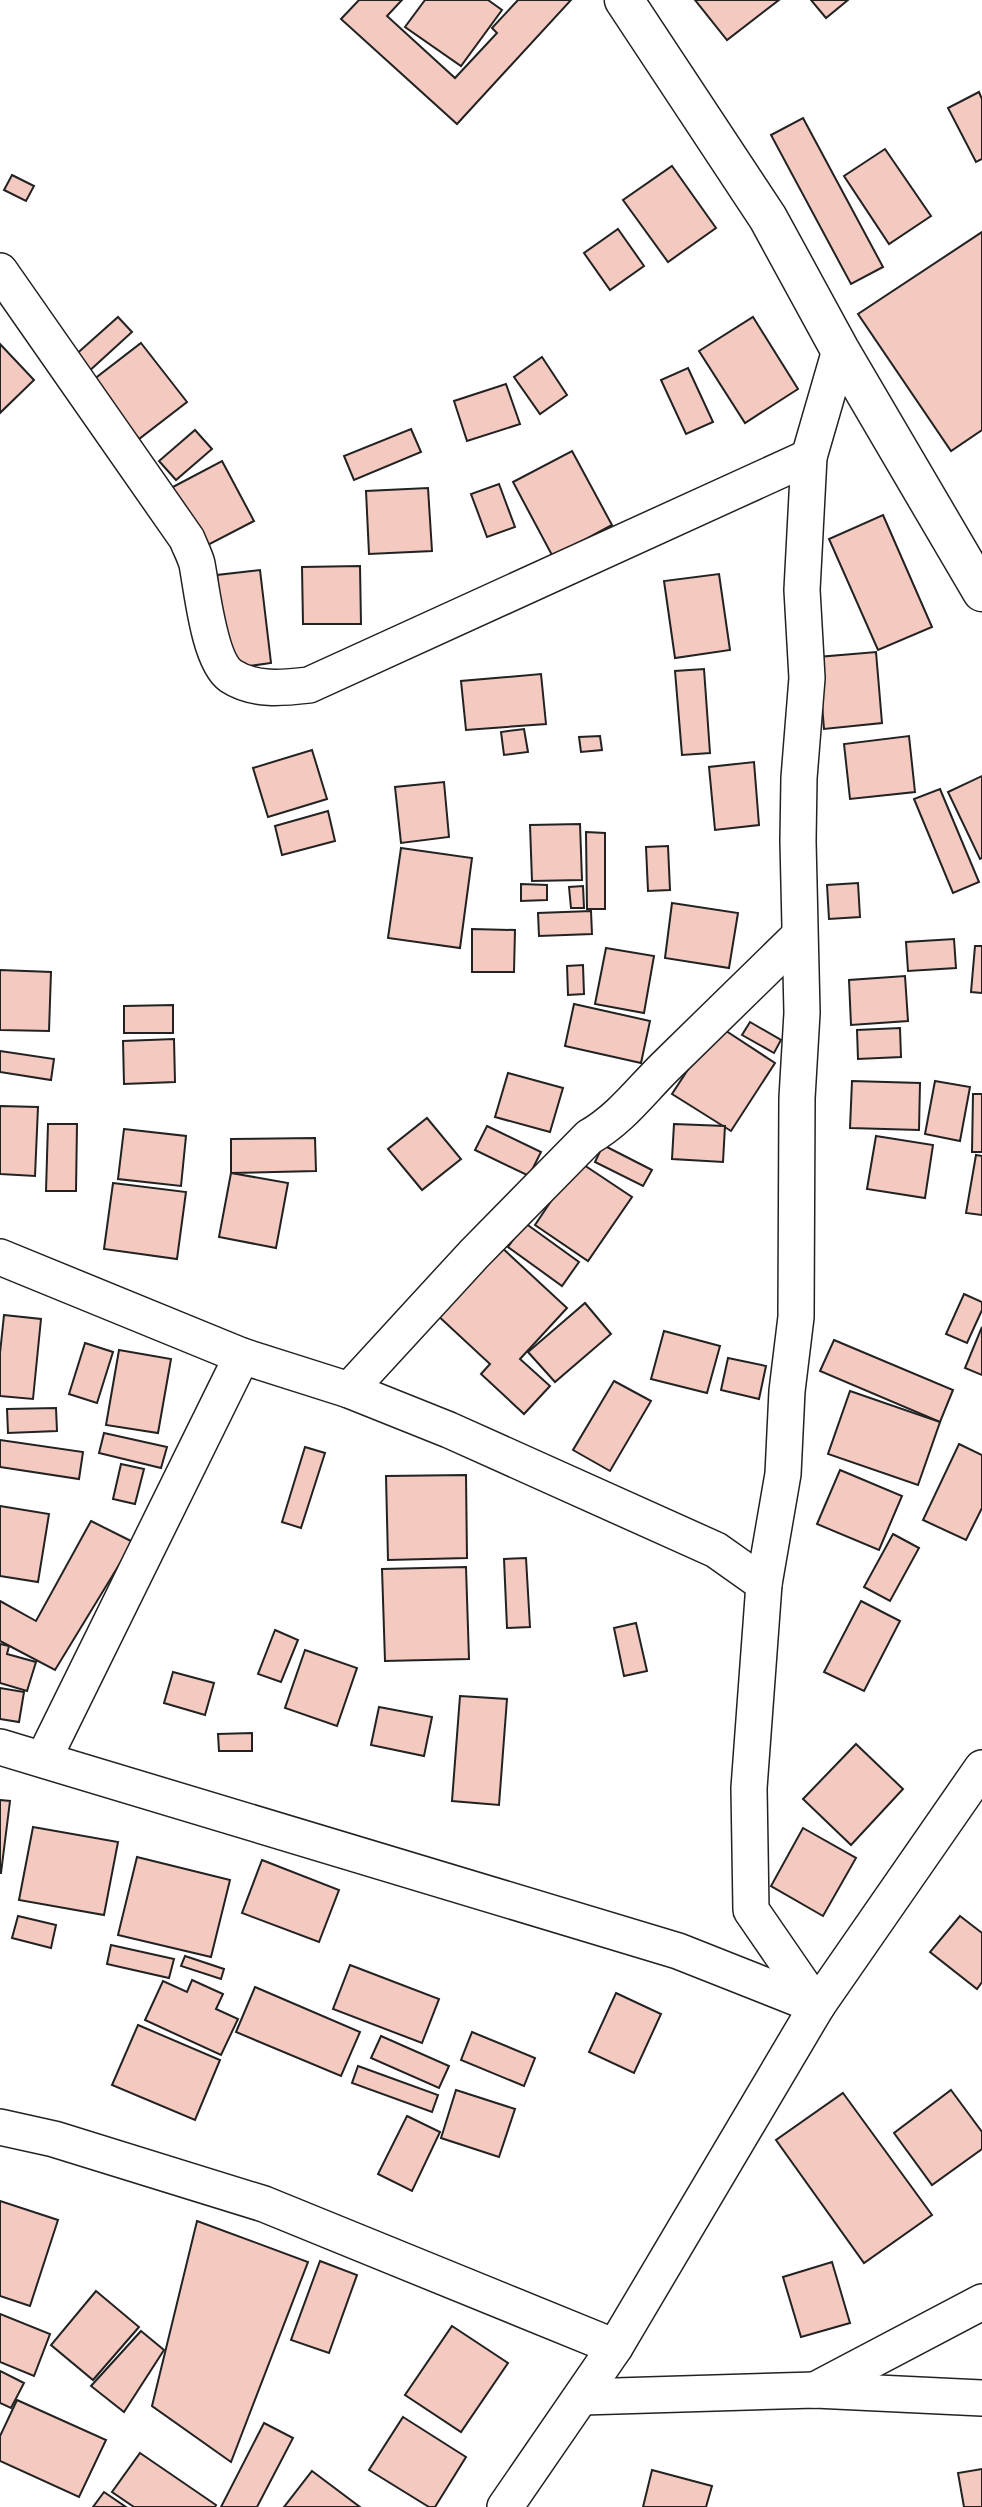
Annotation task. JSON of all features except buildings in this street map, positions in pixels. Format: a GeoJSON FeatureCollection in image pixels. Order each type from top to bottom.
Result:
{"type":"FeatureCollection","features":[{"type":"Feature","properties":{"kind":"street"},"geometry":{"type":"LineString","coordinates":[[624,0],[768,218],[840,350],[982,592]]}},
{"type":"Feature","properties":{"kind":"street"},"geometry":{"type":"LineString","coordinates":[[0,271],[187,539],[196,561],[202,599],[218,662],[229,675],[245,683],[267,688],[309,685],[808,457]]}},
{"type":"Feature","properties":{"kind":"street"},"geometry":{"type":"LineString","coordinates":[[817,2006],[751,1910],[750,1788],[764,1584],[783,1474],[787,1391],[796,1317],[797,1098],[802,1013],[799,778],[807,678],[802,590],[808,457],[840,350]]}},
{"type":"Feature","properties":{"kind":"street"},"geometry":{"type":"LineString","coordinates":[[349,1390],[474,1254],[589,1137],[608,1126],[632,1104],[654,1078],[799,936]]}},
{"type":"Feature","properties":{"kind":"street"},"geometry":{"type":"LineString","coordinates":[[0,1257],[242,1356],[349,1390],[540,1469],[716,1550],[764,1584]]}},
{"type":"Feature","properties":{"kind":"street"},"geometry":{"type":"LineString","coordinates":[[44,1758],[242,1356]]}},
{"type":"Feature","properties":{"kind":"street"},"geometry":{"type":"LineString","coordinates":[[0,1746],[678,1951],[817,2006]]}},
{"type":"Feature","properties":{"kind":"street"},"geometry":{"type":"LineString","coordinates":[[505,2507],[615,2347],[817,2006],[982,1768]]}},
{"type":"Feature","properties":{"kind":"street"},"geometry":{"type":"LineString","coordinates":[[0,2127],[54,2139],[264,2204],[615,2347]]}},
{"type":"Feature","properties":{"kind":"street"},"geometry":{"type":"LineString","coordinates":[[815,2390],[982,2302]]}},
{"type":"Feature","properties":{"kind":"street"},"geometry":{"type":"LineString","coordinates":[[583,2397],[815,2390],[982,2398]]}}]}
